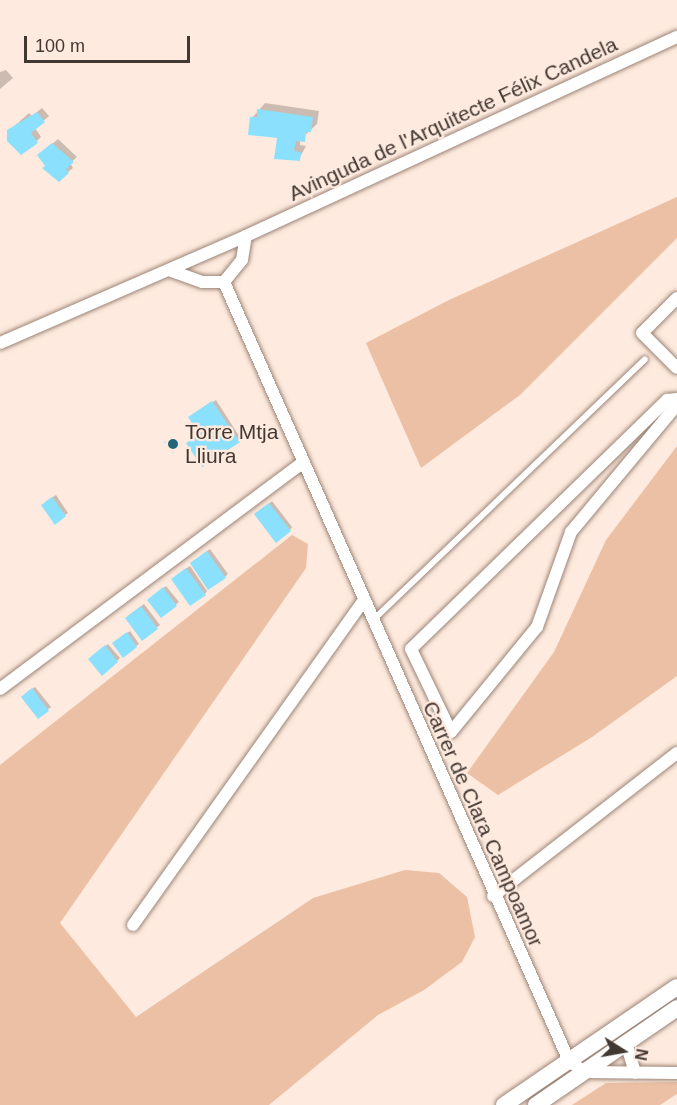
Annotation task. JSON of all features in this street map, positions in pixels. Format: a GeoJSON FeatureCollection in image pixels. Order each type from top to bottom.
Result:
{"type":"FeatureCollection","features":[{"type":"Feature","properties":{"kind":"main road"},"geometry":{"type":"LineString","coordinates":[[504,1105],[677,987]]}},
{"type":"Feature","properties":{"kind":"main road"},"geometry":{"type":"LineString","coordinates":[[536,1105],[677,1008]]}},
{"type":"Feature","properties":{"kind":"street","name":"Avinguda de l'Arquitecte Félix Candela"},"geometry":{"type":"LineString","coordinates":[[0,343],[246,236],[677,37]]}},
{"type":"Feature","properties":{"kind":"street"},"geometry":{"type":"LineString","coordinates":[[169,270],[202,282],[224,282],[242,260],[246,236]]}},
{"type":"Feature","properties":{"kind":"street","name":"Carrer de Clara Campoamor"},"geometry":{"type":"LineString","coordinates":[[224,282],[493,896],[569,1061]]}},
{"type":"Feature","properties":{"kind":"street"},"geometry":{"type":"LineString","coordinates":[[677,298],[642,333],[677,368]]}},
{"type":"Feature","properties":{"kind":"street"},"geometry":{"type":"LineString","coordinates":[[677,399],[667,400],[411,649],[451,732],[537,627],[571,532],[677,405]]}},
{"type":"Feature","properties":{"kind":"street"},"geometry":{"type":"LineString","coordinates":[[0,689],[302,463]]}},
{"type":"Feature","properties":{"kind":"street"},"geometry":{"type":"LineString","coordinates":[[133,925],[363,602]]}},
{"type":"Feature","properties":{"kind":"street"},"geometry":{"type":"LineString","coordinates":[[493,896],[677,753]]}},
{"type":"Feature","properties":{"kind":"street"},"geometry":{"type":"LineString","coordinates":[[626,1043],[634,1073]]}},
{"type":"Feature","properties":{"kind":"street"},"geometry":{"type":"LineString","coordinates":[[569,1061],[585,1072],[677,1073]]}},
{"type":"Feature","properties":{"kind":"lane"},"geometry":{"type":"LineString","coordinates":[[372,621],[645,359]]}},
{"type":"Feature","properties":{"kind":"shaded area"},"geometry":{"type":"Polygon","coordinates":[[[677,197],[677,238],[520,395],[421,468],[366,343],[449,300],[677,197]]]}},
{"type":"Feature","properties":{"kind":"shaded area"},"geometry":{"type":"Polygon","coordinates":[[[677,446],[677,676],[592,737],[498,795],[467,773],[554,652],[606,540],[677,446]]]}},
{"type":"Feature","properties":{"kind":"shaded area"},"geometry":{"type":"Polygon","coordinates":[[[292,535],[308,544],[306,568],[60,923],[136,1017],[313,898],[405,870],[439,873],[467,897],[475,937],[462,962],[424,990],[378,1015],[269,1105],[0,1105],[0,765],[292,535]]]}},
{"type":"Feature","properties":{"kind":"shaded area"},"geometry":{"type":"Polygon","coordinates":[[[677,1082],[677,1094],[660,1105],[572,1105],[606,1083],[677,1082]]]}},
{"type":"Feature","properties":{"kind":"building"},"geometry":{"type":"Polygon","coordinates":[[[257,109],[313,117],[311,132],[306,132],[305,142],[296,141],[294,151],[301,152],[300,161],[274,159],[277,138],[248,135],[250,117],[257,117],[257,109]]]}},
{"type":"Feature","properties":{"kind":"building"},"geometry":{"type":"Polygon","coordinates":[[[37,112],[45,122],[31,133],[38,143],[21,155],[7,141],[7,130],[37,112]]]}},
{"type":"Feature","properties":{"kind":"building"},"geometry":{"type":"Polygon","coordinates":[[[52,143],[74,162],[66,169],[69,173],[59,182],[42,168],[45,166],[37,155],[52,143]]]}},
{"type":"Feature","properties":{"kind":"building"},"geometry":{"type":"Polygon","coordinates":[[[212,401],[240,442],[202,467],[186,443],[199,434],[188,417],[212,401]]]}},
{"type":"Feature","properties":{"kind":"building","name":"Torre Mtja Lliura"},"geometry":{"type":"Polygon","coordinates":[[[173,436],[181,446],[173,453],[164,442],[173,436]]]}},
{"type":"Feature","properties":{"kind":"building"},"geometry":{"type":"Polygon","coordinates":[[[52,497],[66,516],[55,525],[41,505],[52,497]]]}},
{"type":"Feature","properties":{"kind":"building"},"geometry":{"type":"Polygon","coordinates":[[[269,503],[291,531],[276,543],[254,514],[269,503]]]}},
{"type":"Feature","properties":{"kind":"building"},"geometry":{"type":"Polygon","coordinates":[[[207,551],[226,578],[208,590],[190,563],[207,551]]]}},
{"type":"Feature","properties":{"kind":"building"},"geometry":{"type":"Polygon","coordinates":[[[186,568],[206,595],[190,606],[171,579],[186,568]]]}},
{"type":"Feature","properties":{"kind":"building"},"geometry":{"type":"Polygon","coordinates":[[[163,587],[177,606],[161,618],[147,600],[163,587]]]}},
{"type":"Feature","properties":{"kind":"building"},"geometry":{"type":"Polygon","coordinates":[[[141,606],[158,629],[142,641],[125,618],[141,606]]]}},
{"type":"Feature","properties":{"kind":"building"},"geometry":{"type":"Polygon","coordinates":[[[127,632],[137,647],[123,658],[112,643],[127,632]]]}},
{"type":"Feature","properties":{"kind":"building"},"geometry":{"type":"Polygon","coordinates":[[[105,645],[118,662],[102,676],[88,659],[105,645]]]}},
{"type":"Feature","properties":{"kind":"building"},"geometry":{"type":"Polygon","coordinates":[[[32,688],[49,711],[38,719],[21,697],[32,688]]]}},
{"type":"Feature","properties":{"kind":"place","name":"Torre Mtja Lliura"},"geometry":{"type":"Point","coordinates":[173,444]}}]}
